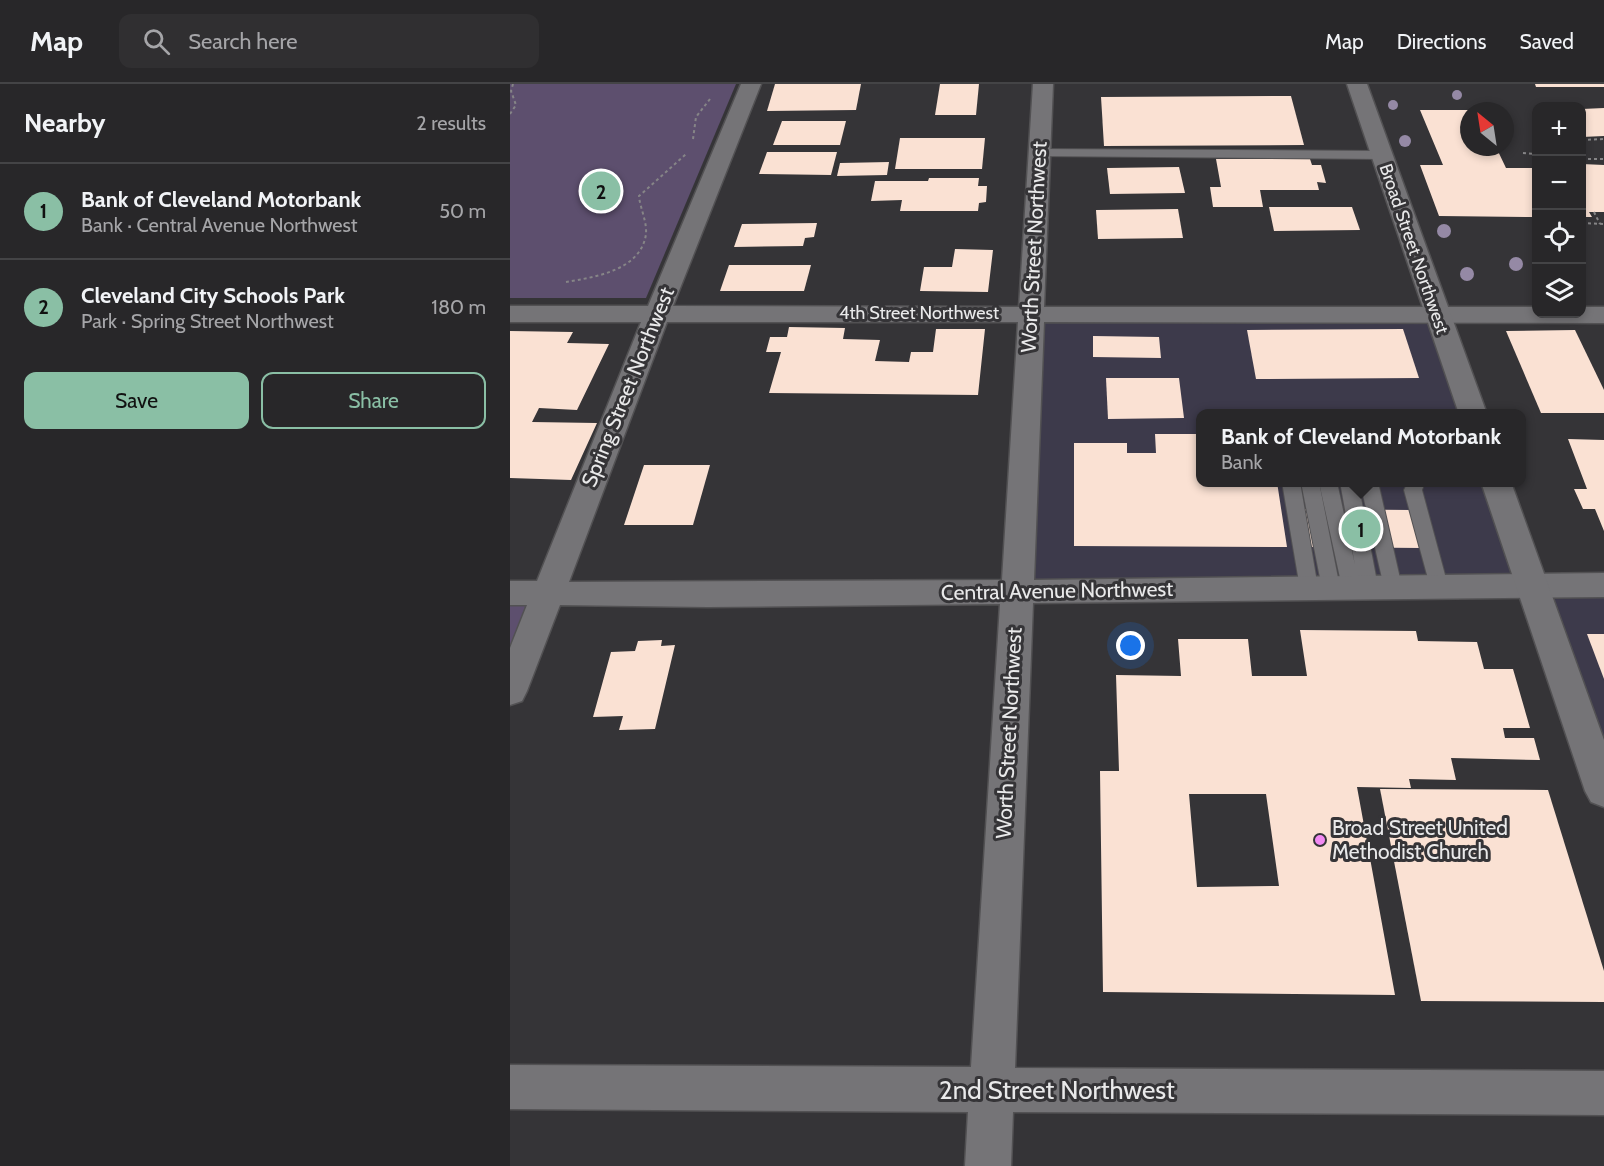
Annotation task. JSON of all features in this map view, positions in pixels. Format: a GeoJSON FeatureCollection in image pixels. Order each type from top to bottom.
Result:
{"type":"FeatureCollection","features":[{"type":"Feature","properties":{"kind":"street","name":"Spring Street Northwest"},"geometry":{"type":"LineString","coordinates":[[510,691],[658,312],[751,84]]}},
{"type":"Feature","properties":{"kind":"street","name":"Worth Street Northwest"},"geometry":{"type":"LineString","coordinates":[[988,1166],[1043,84]]}},
{"type":"Feature","properties":{"kind":"street","name":"Broad Street Northwest"},"geometry":{"type":"LineString","coordinates":[[1357,84],[1471,409]]}},
{"type":"Feature","properties":{"kind":"street","name":"4th Street Northwest"},"geometry":{"type":"LineString","coordinates":[[510,314],[658,312],[1604,315]]}},
{"type":"Feature","properties":{"kind":"street"},"geometry":{"type":"LineString","coordinates":[[1497,487],[1604,791]]}},
{"type":"Feature","properties":{"kind":"street","name":"Central Avenue Northwest"},"geometry":{"type":"LineString","coordinates":[[510,593],[708,595],[1604,585]]}},
{"type":"Feature","properties":{"kind":"street","name":"2nd Street Northwest"},"geometry":{"type":"LineString","coordinates":[[510,1087],[1604,1093]]}},
{"type":"Feature","properties":{"kind":"lane"},"geometry":{"type":"LineString","coordinates":[[1040,153],[1382,155]]}},
{"type":"Feature","properties":{"kind":"lane"},"geometry":{"type":"LineString","coordinates":[[1293,487],[1351,587]]}},
{"type":"Feature","properties":{"kind":"lane"},"geometry":{"type":"LineString","coordinates":[[1312,487],[1351,587]]}},
{"type":"Feature","properties":{"kind":"lane"},"geometry":{"type":"LineString","coordinates":[[1329,487],[1351,587]]}},
{"type":"Feature","properties":{"kind":"lane"},"geometry":{"type":"LineString","coordinates":[[1348,487],[1351,587]]}},
{"type":"Feature","properties":{"kind":"lane"},"geometry":{"type":"LineString","coordinates":[[1351,587],[1367,487]]}},
{"type":"Feature","properties":{"kind":"lane"},"geometry":{"type":"LineString","coordinates":[[1415,487],[1413,490],[1438,586]]}},
{"type":"Feature","properties":{"kind":"path"},"geometry":{"type":"LineString","coordinates":[[510,114],[516,105],[511,91],[513,84]]}},
{"type":"Feature","properties":{"kind":"path"},"geometry":{"type":"LineString","coordinates":[[558,283],[606,273],[623,265],[638,252],[646,233],[639,196],[685,155],[692,145],[692,125],[695,117],[716,92]]}},
{"type":"Feature","properties":{"kind":"path"},"geometry":{"type":"LineString","coordinates":[[1586,140],[1604,139]]}},
{"type":"Feature","properties":{"kind":"path"},"geometry":{"type":"LineString","coordinates":[[1523,153],[1532,154]]}},
{"type":"Feature","properties":{"kind":"path"},"geometry":{"type":"LineString","coordinates":[[1586,159],[1604,159]]}},
{"type":"Feature","properties":{"kind":"path"},"geometry":{"type":"LineString","coordinates":[[1594,212],[1602,224]]}},
{"type":"Feature","properties":{"kind":"path"},"geometry":{"type":"LineString","coordinates":[[1586,223],[1602,224]]}},
{"type":"Feature","properties":{"kind":"shaded area"},"geometry":{"type":"Polygon","coordinates":[[[510,84],[736,84],[646,298],[510,298],[510,84]]]}},
{"type":"Feature","properties":{"kind":"shaded area"},"geometry":{"type":"Polygon","coordinates":[[[1031,314],[1436,314],[1472,409],[1196,409],[1196,487],[1497,487],[1531,585],[1016,591],[1031,314]]]}},
{"type":"Feature","properties":{"kind":"shaded area"},"geometry":{"type":"Polygon","coordinates":[[[1531,585],[1604,585],[1604,791],[1531,585]]]}},
{"type":"Feature","properties":{"kind":"shaded area"},"geometry":{"type":"Polygon","coordinates":[[[547,592],[510,691],[510,593],[547,592]]]}},
{"type":"Feature","properties":{"kind":"building"},"geometry":{"type":"Polygon","coordinates":[[[775,84],[861,84],[856,110],[767,111],[775,84]]]}},
{"type":"Feature","properties":{"kind":"building"},"geometry":{"type":"Polygon","coordinates":[[[940,84],[979,84],[976,115],[935,115],[940,84]]]}},
{"type":"Feature","properties":{"kind":"building"},"geometry":{"type":"Polygon","coordinates":[[[1535,84],[1604,84],[1604,87],[1536,87],[1535,84]]]}},
{"type":"Feature","properties":{"kind":"building"},"geometry":{"type":"Polygon","coordinates":[[[1291,96],[1304,145],[1104,146],[1101,97],[1291,96]]]}},
{"type":"Feature","properties":{"kind":"building"},"geometry":{"type":"Polygon","coordinates":[[[1604,108],[1604,136],[1586,137],[1586,109],[1604,108]]]}},
{"type":"Feature","properties":{"kind":"building"},"geometry":{"type":"Polygon","coordinates":[[[1420,110],[1460,110],[1460,156],[1500,156],[1506,168],[1532,168],[1532,217],[1439,216],[1420,165],[1443,165],[1420,110]]]}},
{"type":"Feature","properties":{"kind":"building"},"geometry":{"type":"Polygon","coordinates":[[[782,121],[846,121],[840,145],[773,145],[782,121]]]}},
{"type":"Feature","properties":{"kind":"building"},"geometry":{"type":"Polygon","coordinates":[[[900,138],[985,138],[982,169],[895,169],[900,138]]]}},
{"type":"Feature","properties":{"kind":"building"},"geometry":{"type":"Polygon","coordinates":[[[767,152],[837,152],[831,175],[759,174],[767,152]]]}},
{"type":"Feature","properties":{"kind":"building"},"geometry":{"type":"Polygon","coordinates":[[[1216,159],[1310,159],[1312,165],[1321,165],[1326,183],[1317,182],[1319,190],[1260,190],[1263,207],[1213,207],[1210,187],[1221,187],[1216,159]]]}},
{"type":"Feature","properties":{"kind":"building"},"geometry":{"type":"Polygon","coordinates":[[[889,162],[887,175],[837,176],[840,163],[889,162]]]}},
{"type":"Feature","properties":{"kind":"building"},"geometry":{"type":"Polygon","coordinates":[[[1586,164],[1604,165],[1604,212],[1589,212],[1592,217],[1586,217],[1586,164]]]}},
{"type":"Feature","properties":{"kind":"building"},"geometry":{"type":"Polygon","coordinates":[[[1179,167],[1185,193],[1110,194],[1107,168],[1179,167]]]}},
{"type":"Feature","properties":{"kind":"building"},"geometry":{"type":"Polygon","coordinates":[[[929,178],[979,178],[978,186],[987,186],[986,202],[979,203],[978,211],[900,211],[902,200],[871,201],[875,181],[928,181],[929,178]]]}},
{"type":"Feature","properties":{"kind":"building"},"geometry":{"type":"Polygon","coordinates":[[[1269,207],[1352,207],[1360,230],[1274,231],[1269,207]]]}},
{"type":"Feature","properties":{"kind":"building"},"geometry":{"type":"Polygon","coordinates":[[[1178,209],[1183,238],[1098,239],[1096,210],[1178,209]]]}},
{"type":"Feature","properties":{"kind":"building"},"geometry":{"type":"Polygon","coordinates":[[[817,223],[814,237],[805,238],[803,246],[734,247],[742,224],[817,223]]]}},
{"type":"Feature","properties":{"kind":"building"},"geometry":{"type":"Polygon","coordinates":[[[955,249],[993,250],[988,292],[920,291],[924,267],[952,267],[955,249]]]}},
{"type":"Feature","properties":{"kind":"building"},"geometry":{"type":"Polygon","coordinates":[[[729,265],[811,265],[804,291],[720,291],[729,265]]]}},
{"type":"Feature","properties":{"kind":"building"},"geometry":{"type":"Polygon","coordinates":[[[789,327],[845,328],[843,339],[880,340],[875,361],[909,362],[911,352],[933,352],[936,329],[985,329],[978,395],[769,393],[781,352],[766,352],[770,337],[787,337],[789,327]]]}},
{"type":"Feature","properties":{"kind":"building"},"geometry":{"type":"Polygon","coordinates":[[[1403,329],[1419,378],[1256,379],[1247,330],[1403,329]]]}},
{"type":"Feature","properties":{"kind":"building"},"geometry":{"type":"Polygon","coordinates":[[[1575,330],[1604,390],[1604,413],[1541,413],[1506,331],[1575,330]]]}},
{"type":"Feature","properties":{"kind":"building"},"geometry":{"type":"Polygon","coordinates":[[[510,331],[573,332],[567,343],[609,344],[577,410],[539,408],[532,422],[597,423],[571,480],[510,478],[510,331]]]}},
{"type":"Feature","properties":{"kind":"building"},"geometry":{"type":"Polygon","coordinates":[[[1093,336],[1159,337],[1161,358],[1093,357],[1093,336]]]}},
{"type":"Feature","properties":{"kind":"building"},"geometry":{"type":"Polygon","coordinates":[[[1106,378],[1179,378],[1184,418],[1108,419],[1106,378]]]}},
{"type":"Feature","properties":{"kind":"building"},"geometry":{"type":"Polygon","coordinates":[[[1155,434],[1196,434],[1196,487],[1278,487],[1287,547],[1074,546],[1074,443],[1127,443],[1127,453],[1156,453],[1155,434]]]}},
{"type":"Feature","properties":{"kind":"building"},"geometry":{"type":"Polygon","coordinates":[[[1568,439],[1604,440],[1604,531],[1595,509],[1583,509],[1574,489],[1587,489],[1568,439]]]}},
{"type":"Feature","properties":{"kind":"building"},"geometry":{"type":"Polygon","coordinates":[[[644,465],[710,465],[693,525],[624,525],[644,465]]]}},
{"type":"Feature","properties":{"kind":"building"},"geometry":{"type":"Polygon","coordinates":[[[1303,509],[1411,510],[1421,548],[1309,547],[1303,509]]]}},
{"type":"Feature","properties":{"kind":"building","name":"Broad Street United Methodist Church"},"geometry":{"type":"Polygon","coordinates":[[[1300,630],[1416,631],[1418,641],[1477,642],[1484,669],[1513,669],[1530,728],[1503,728],[1505,738],[1534,738],[1540,760],[1451,758],[1456,780],[1409,779],[1411,788],[1357,787],[1395,995],[1103,992],[1100,771],[1119,771],[1116,675],[1181,676],[1178,639],[1248,639],[1252,676],[1307,676],[1300,630]],[[1189,794],[1197,887],[1279,886],[1266,794],[1189,794]]]}},
{"type":"Feature","properties":{"kind":"building"},"geometry":{"type":"Polygon","coordinates":[[[1587,634],[1604,634],[1604,679],[1587,634]]]}},
{"type":"Feature","properties":{"kind":"building"},"geometry":{"type":"Polygon","coordinates":[[[662,640],[661,646],[675,645],[655,729],[619,730],[623,716],[593,717],[611,652],[635,651],[638,641],[662,640]]]}},
{"type":"Feature","properties":{"kind":"building"},"geometry":{"type":"Polygon","coordinates":[[[1380,789],[1548,790],[1604,971],[1604,1002],[1421,1001],[1380,789]]]}},
{"type":"Feature","properties":{"kind":"place","name":"Cleveland City Schools Park"},"geometry":{"type":"Point","coordinates":[601,191]}},
{"type":"Feature","properties":{"kind":"place","name":"Bank of Cleveland Motorbank"},"geometry":{"type":"Point","coordinates":[1361,529]}},
{"type":"Feature","properties":{"kind":"place","name":"Broad Street United Methodist Church"},"geometry":{"type":"Point","coordinates":[1320,840]}}]}
